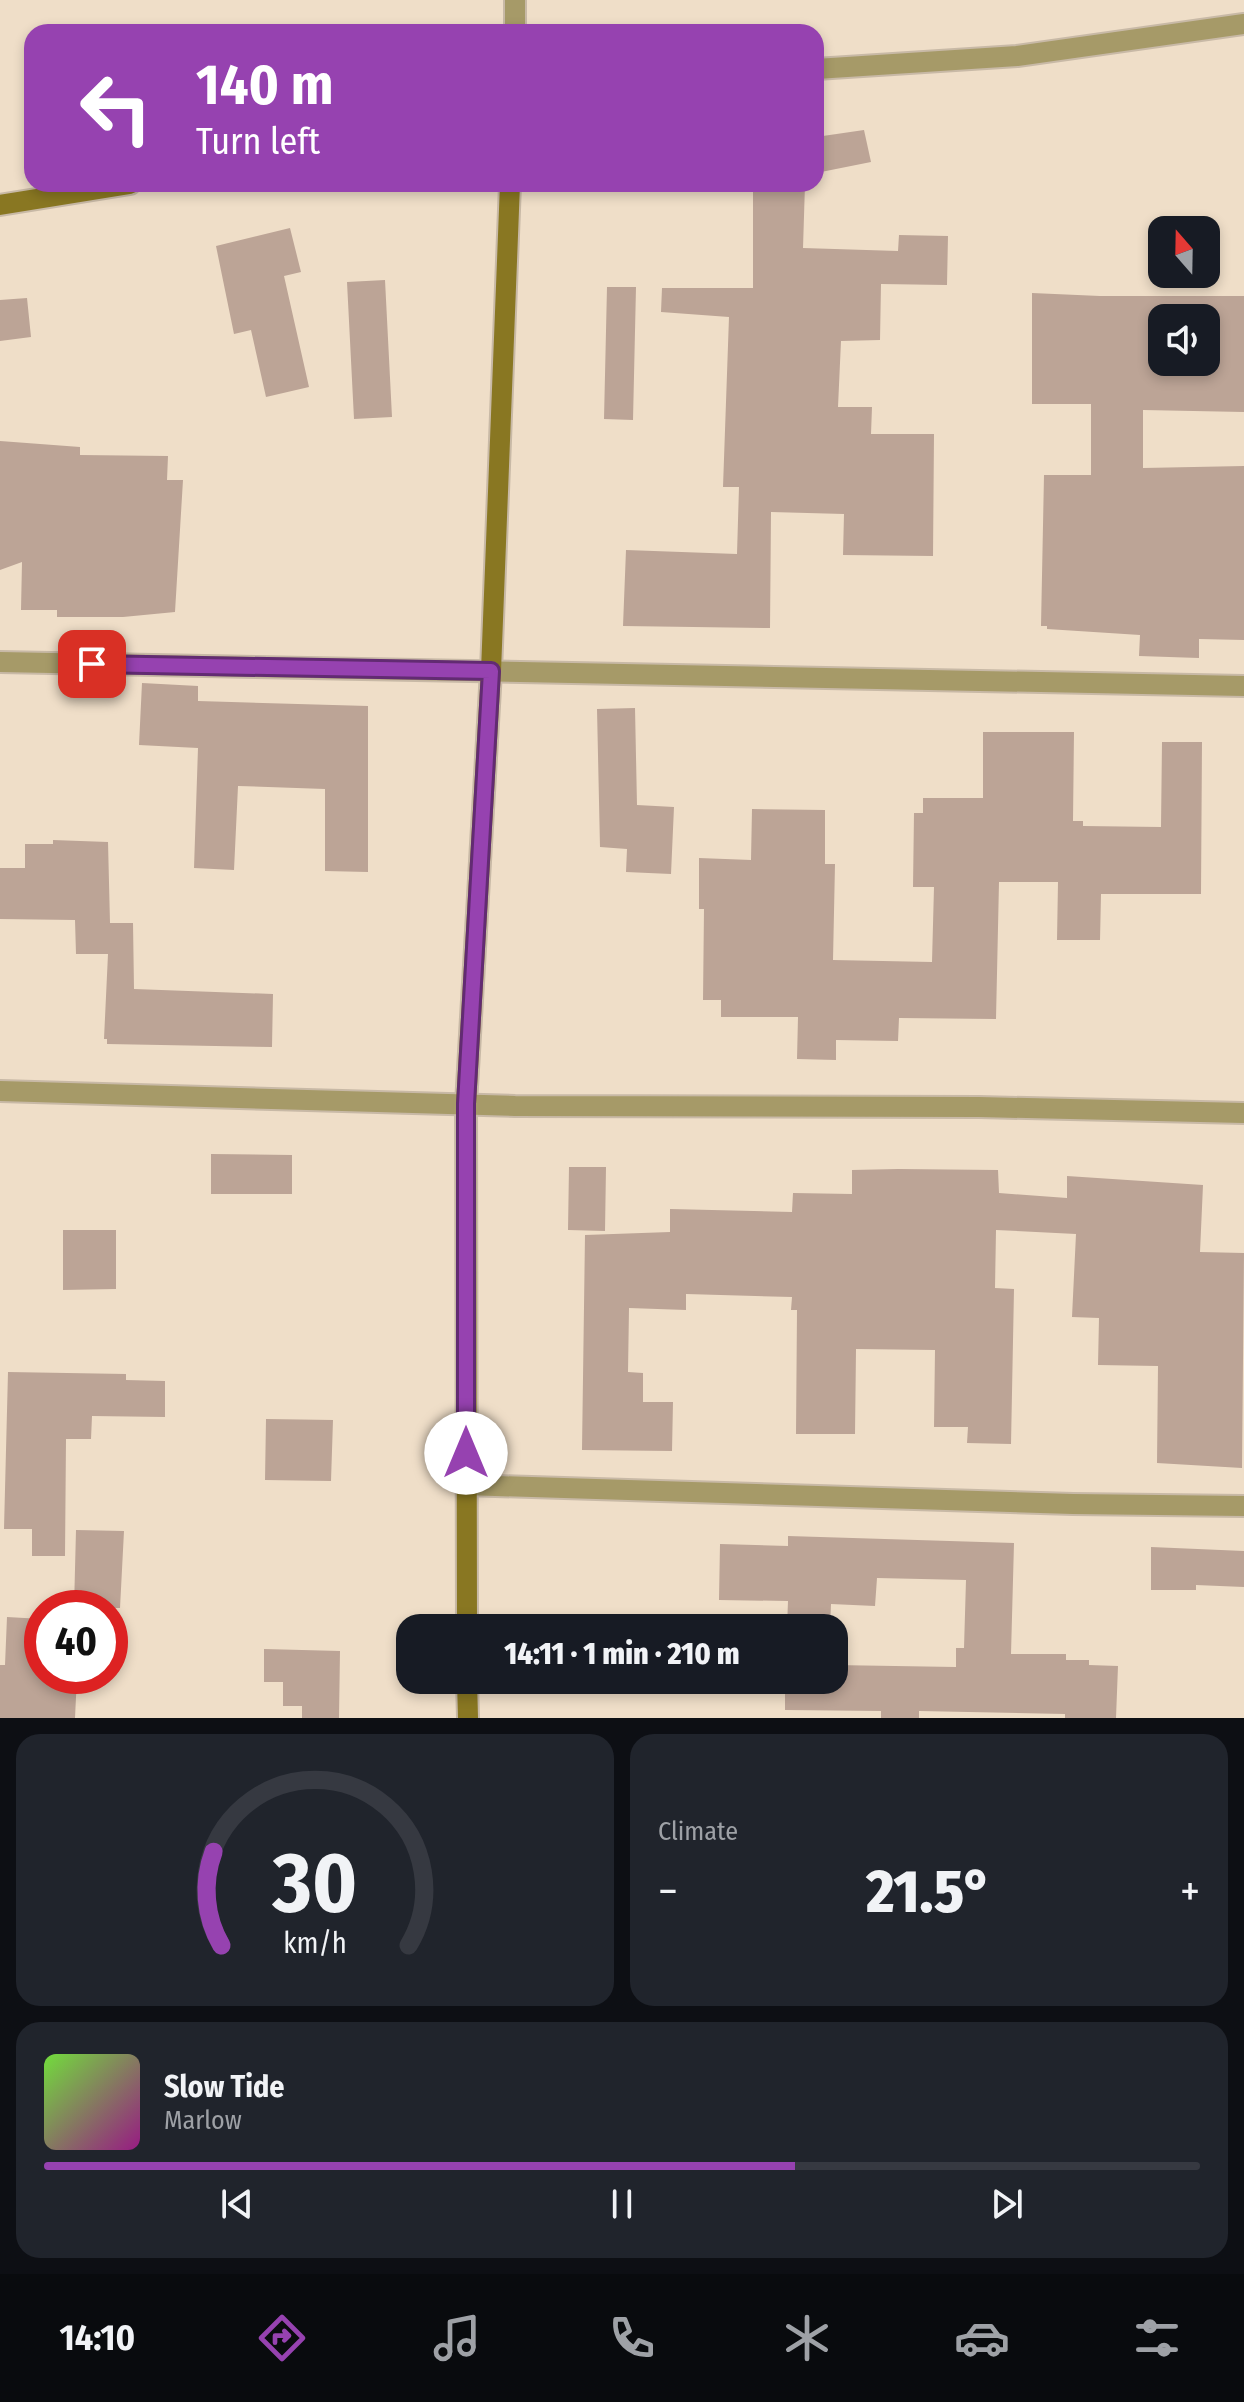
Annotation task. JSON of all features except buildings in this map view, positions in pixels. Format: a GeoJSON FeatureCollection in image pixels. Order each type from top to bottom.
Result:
{"type":"FeatureCollection","features":[{"type":"Feature","properties":{"kind":"street"},"geometry":{"type":"LineString","coordinates":[[515,0],[515,24]]}},
{"type":"Feature","properties":{"kind":"street"},"geometry":{"type":"LineString","coordinates":[[824,68],[1017,56],[1244,24]]}},
{"type":"Feature","properties":{"kind":"street"},"geometry":{"type":"LineString","coordinates":[[0,205],[80,192]]}},
{"type":"Feature","properties":{"kind":"street"},"geometry":{"type":"LineString","coordinates":[[467,1614],[466,1104],[491,671],[510,192]]}},
{"type":"Feature","properties":{"kind":"street"},"geometry":{"type":"LineString","coordinates":[[0,662],[1244,686]]}},
{"type":"Feature","properties":{"kind":"street"},"geometry":{"type":"LineString","coordinates":[[0,1091],[466,1104],[963,1107],[1244,1113]]}},
{"type":"Feature","properties":{"kind":"street"},"geometry":{"type":"LineString","coordinates":[[465,1485],[1041,1503],[1244,1506]]}},
{"type":"Feature","properties":{"kind":"street"},"geometry":{"type":"LineString","coordinates":[[467,1694],[468,1718]]}},
{"type":"Feature","properties":{"kind":"route"},"geometry":{"type":"LineString","coordinates":[[92,664],[491,671],[466,1104],[466,1453]]}}]}
